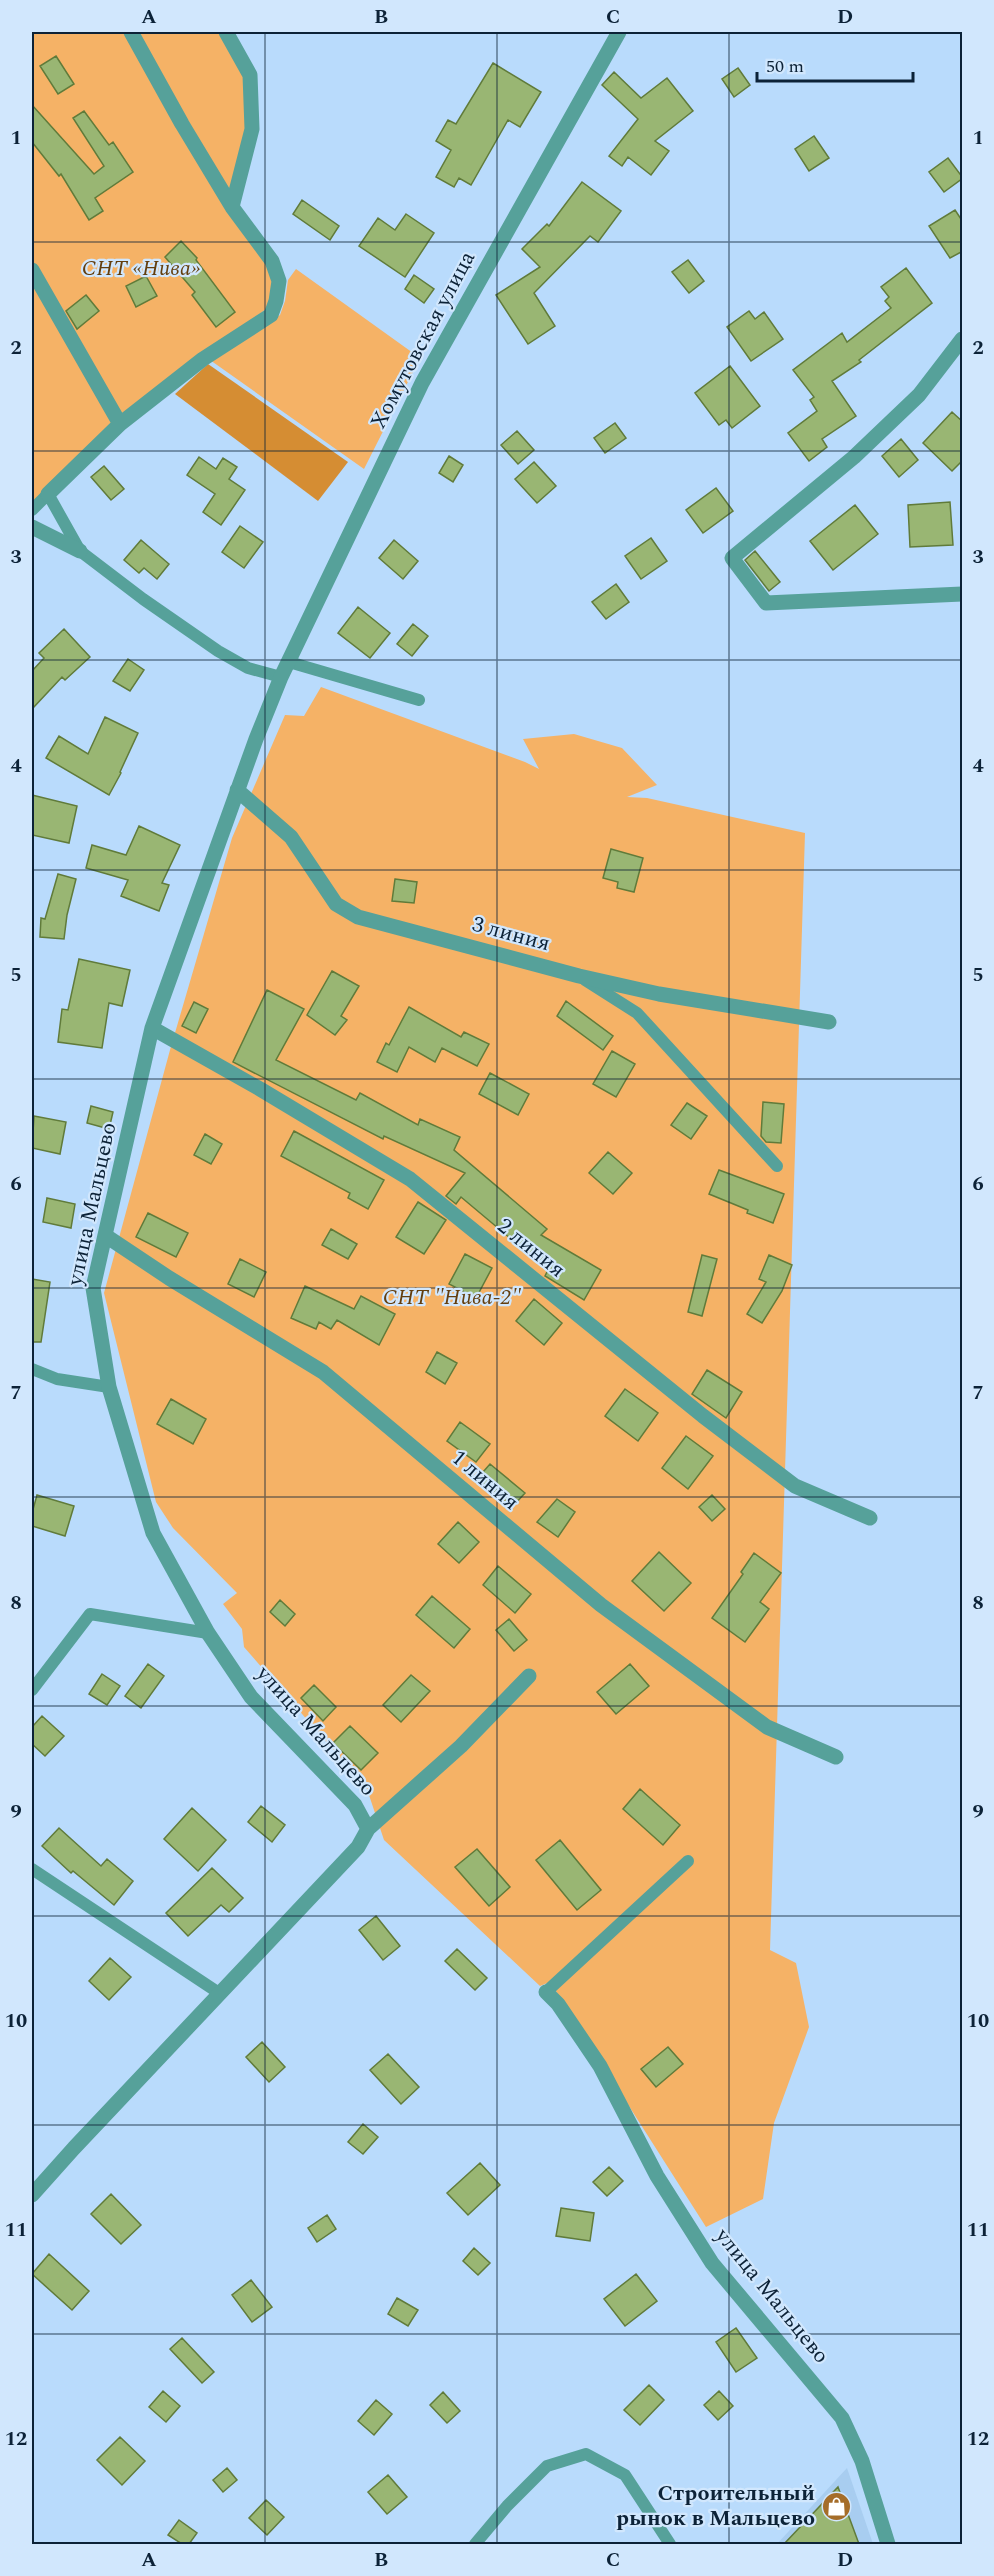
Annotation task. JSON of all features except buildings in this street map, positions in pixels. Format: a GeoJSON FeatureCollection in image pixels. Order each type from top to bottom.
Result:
{"type":"FeatureCollection","features":[{"type":"Feature","properties":{"kind":"street"},"geometry":{"type":"LineString","coordinates":[[48,494],[120,424],[202,358],[271,315],[276,301],[279,280],[272,261],[232,207],[182,124],[131,32]]}},
{"type":"Feature","properties":{"kind":"street"},"geometry":{"type":"LineString","coordinates":[[226,32],[250,75],[252,129],[232,207]]}},
{"type":"Feature","properties":{"kind":"street","name":"Хомутовская улица"},"geometry":{"type":"LineString","coordinates":[[281,678],[422,383],[619,32]]}},
{"type":"Feature","properties":{"kind":"street"},"geometry":{"type":"LineString","coordinates":[[32,270],[120,424]]}},
{"type":"Feature","properties":{"kind":"street"},"geometry":{"type":"LineString","coordinates":[[963,339],[919,395],[854,457],[732,558],[766,603],[963,594]]}},
{"type":"Feature","properties":{"kind":"street"},"geometry":{"type":"LineString","coordinates":[[32,527],[80,551]]}},
{"type":"Feature","properties":{"kind":"street","name":"улица Мальцево"},"geometry":{"type":"LineString","coordinates":[[281,678],[237,790],[152,1028],[93,1288],[110,1387],[153,1533],[208,1633],[251,1697],[355,1805],[368,1829]]}},
{"type":"Feature","properties":{"kind":"street","name":"3 линия"},"geometry":{"type":"LineString","coordinates":[[237,790],[291,837],[336,904],[358,917],[579,976],[659,994],[829,1022]]}},
{"type":"Feature","properties":{"kind":"street","name":"2 линия"},"geometry":{"type":"LineString","coordinates":[[152,1028],[410,1179],[704,1416],[795,1486],[870,1518]]}},
{"type":"Feature","properties":{"kind":"street","name":"1 линия"},"geometry":{"type":"LineString","coordinates":[[106,1236],[169,1278],[322,1372],[601,1605],[768,1727],[836,1757]]}},
{"type":"Feature","properties":{"kind":"street","name":"улица Мальцево"},"geometry":{"type":"LineString","coordinates":[[32,2195],[358,1847],[368,1829],[460,1746],[529,1676]]}},
{"type":"Feature","properties":{"kind":"street","name":"улица Мальцево"},"geometry":{"type":"LineString","coordinates":[[546,1992],[558,2004],[600,2066],[657,2176],[712,2264],[842,2418],[862,2461],[888,2544]]}},
{"type":"Feature","properties":{"kind":"lane"},"geometry":{"type":"LineString","coordinates":[[32,510],[48,494],[80,551],[143,599],[218,651],[248,668],[281,678]]}},
{"type":"Feature","properties":{"kind":"lane"},"geometry":{"type":"LineString","coordinates":[[289,662],[419,700]]}},
{"type":"Feature","properties":{"kind":"lane"},"geometry":{"type":"LineString","coordinates":[[579,976],[637,1013],[777,1166]]}},
{"type":"Feature","properties":{"kind":"lane"},"geometry":{"type":"LineString","coordinates":[[32,1369],[57,1379],[110,1387]]}},
{"type":"Feature","properties":{"kind":"lane"},"geometry":{"type":"LineString","coordinates":[[32,1690],[90,1614],[208,1633]]}},
{"type":"Feature","properties":{"kind":"lane"},"geometry":{"type":"LineString","coordinates":[[546,1992],[688,1861]]}},
{"type":"Feature","properties":{"kind":"lane"},"geometry":{"type":"LineString","coordinates":[[32,1869],[219,1993]]}},
{"type":"Feature","properties":{"kind":"lane"},"geometry":{"type":"LineString","coordinates":[[475,2544],[507,2506],[547,2466],[586,2454],[625,2475],[670,2544]]}},
{"type":"Feature","properties":{"kind":"shaded area"},"geometry":{"type":"Polygon","coordinates":[[[208,364],[348,462],[318,501],[175,394],[208,364]]]}},
{"type":"Feature","properties":{"kind":"shaded area","name":"Строительный рынок в Мальцево"},"geometry":{"type":"Polygon","coordinates":[[[847,2468],[873,2544],[777,2544],[847,2468]]]}},
{"type":"Feature","properties":{"kind":"green space","name":"СНТ «Нива»"},"geometry":{"type":"Polygon","coordinates":[[[32,32],[226,32],[250,75],[252,129],[233,207],[272,261],[276,301],[203,359],[32,510],[32,32]]]}},
{"type":"Feature","properties":{"kind":"green space"},"geometry":{"type":"Polygon","coordinates":[[[296,269],[420,358],[364,469],[210,360],[280,315],[288,280],[296,269]]]}},
{"type":"Feature","properties":{"kind":"green space","name":"СНТ \"Нива-2\""},"geometry":{"type":"Polygon","coordinates":[[[321,687],[539,769],[523,739],[574,734],[622,748],[657,785],[627,797],[647,798],[805,833],[770,1950],[796,1963],[809,2027],[774,2123],[763,2199],[706,2227],[550,1982],[540,1986],[384,1840],[367,1789],[244,1647],[242,1629],[223,1604],[237,1593],[173,1528],[156,1502],[104,1293],[170,1050],[232,838],[285,715],[304,716],[321,687]]]}},
{"type":"Feature","properties":{"kind":"place","name":"Строительный рынок в Мальцево"},"geometry":{"type":"Point","coordinates":[836,2506]}}]}
